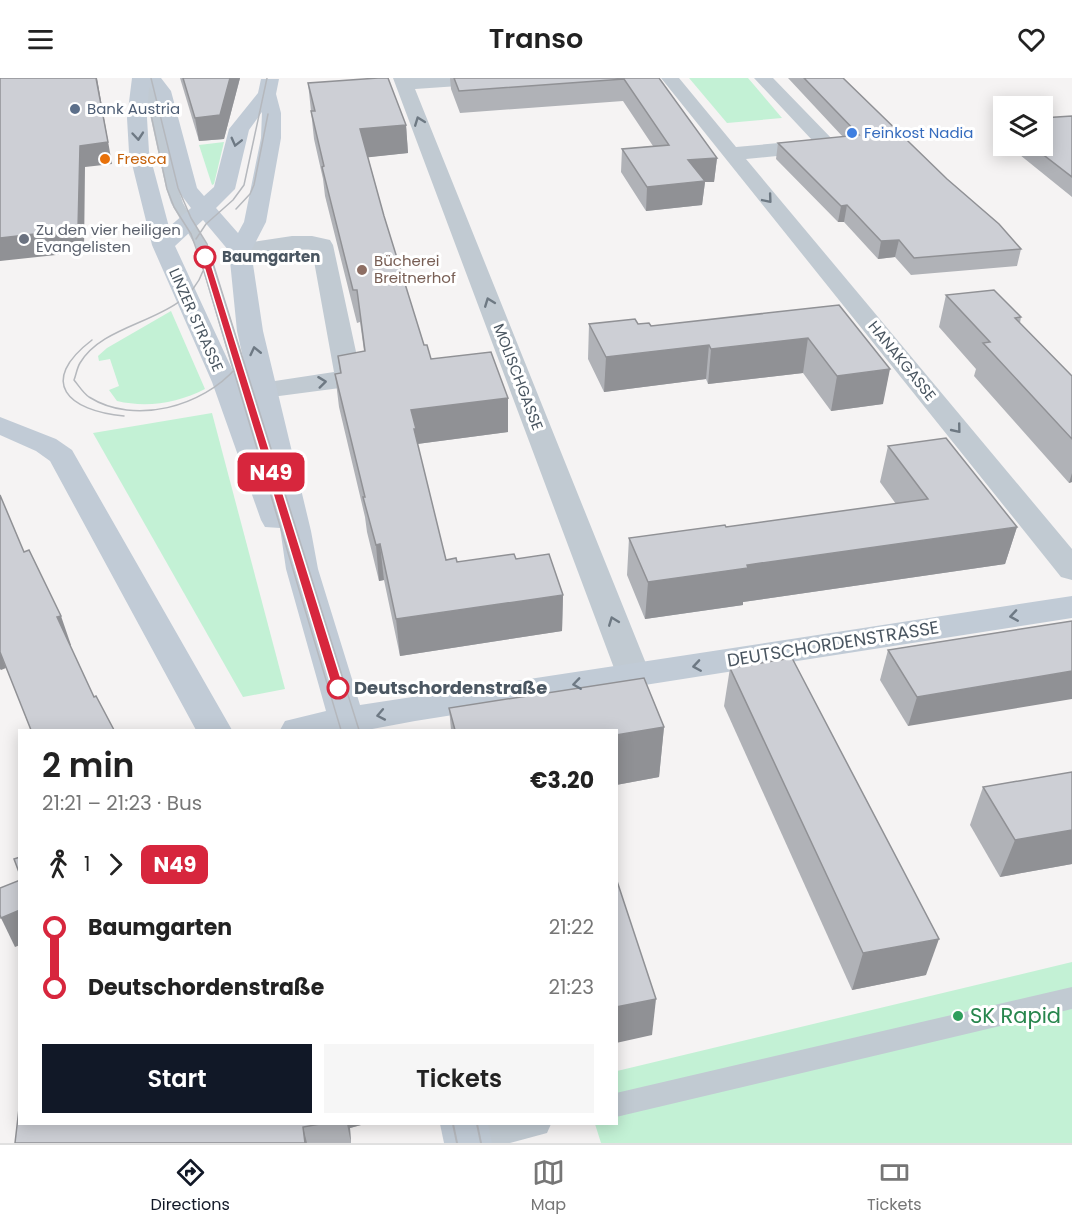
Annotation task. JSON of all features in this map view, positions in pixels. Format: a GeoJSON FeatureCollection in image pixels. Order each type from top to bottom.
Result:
{"type":"FeatureCollection","features":[{"type":"Feature","properties":{"kind":"main road"},"geometry":{"type":"LineString","coordinates":[[141,78],[137,118],[139,152],[163,245]]}},
{"type":"Feature","properties":{"kind":"main road"},"geometry":{"type":"LineString","coordinates":[[152,78],[162,91],[195,214],[225,230],[240,251]]}},
{"type":"Feature","properties":{"kind":"main road","name":"LINZER STRASSE"},"geometry":{"type":"LineString","coordinates":[[269,86],[239,129],[224,189],[163,245],[225,382],[282,534],[302,569]]}},
{"type":"Feature","properties":{"kind":"main road","name":"LINZER STRASSE"},"geometry":{"type":"LineString","coordinates":[[269,86],[272,113],[271,138],[255,222],[240,251],[250,331],[296,531],[302,569],[348,726]]}},
{"type":"Feature","properties":{"kind":"main road"},"geometry":{"type":"LineString","coordinates":[[0,425],[46,445],[62,456],[213,729]]}},
{"type":"Feature","properties":{"kind":"main road","name":"DEUTSCHORDENSTRASSE"},"geometry":{"type":"LineString","coordinates":[[310,729],[348,726],[415,708],[1072,608]]}},
{"type":"Feature","properties":{"kind":"street"},"geometry":{"type":"LineString","coordinates":[[404,81],[502,78]]}},
{"type":"Feature","properties":{"kind":"street","name":"HANAKGASSE"},"geometry":{"type":"LineString","coordinates":[[670,78],[1072,570]]}},
{"type":"Feature","properties":{"kind":"street"},"geometry":{"type":"LineString","coordinates":[[731,154],[827,145],[763,78]]}},
{"type":"Feature","properties":{"kind":"street","name":"MOLISCHGASSE"},"geometry":{"type":"LineString","coordinates":[[404,81],[634,676]]}},
{"type":"Feature","properties":{"kind":"street"},"geometry":{"type":"LineString","coordinates":[[240,251],[279,244],[313,242],[322,244],[348,375],[340,380],[264,390]]}},
{"type":"Feature","properties":{"kind":"lane"},"geometry":{"type":"LineString","coordinates":[[147,78],[172,188],[177,203],[195,214],[202,247],[302,569]]}},
{"type":"Feature","properties":{"kind":"lane"},"geometry":{"type":"LineString","coordinates":[[618,1105],[1072,998]]}},
{"type":"Feature","properties":{"kind":"lane"},"geometry":{"type":"LineString","coordinates":[[467,1136],[532,1125]]}},
{"type":"Feature","properties":{"kind":"green space"},"geometry":{"type":"Polygon","coordinates":[[[689,78],[748,78],[782,118],[727,123],[689,78]]]}},
{"type":"Feature","properties":{"kind":"green space"},"geometry":{"type":"Polygon","coordinates":[[[224,142],[214,184],[212,185],[199,145],[224,142]]]}},
{"type":"Feature","properties":{"kind":"green space"},"geometry":{"type":"Polygon","coordinates":[[[171,311],[205,389],[184,398],[162,403],[140,404],[117,401],[109,390],[119,386],[110,359],[99,361],[98,356],[107,348],[171,311]]]}},
{"type":"Feature","properties":{"kind":"green space"},"geometry":{"type":"Polygon","coordinates":[[[212,413],[285,689],[243,697],[93,433],[212,413]]]}},
{"type":"Feature","properties":{"kind":"green space","name":"SK Rapid"},"geometry":{"type":"Polygon","coordinates":[[[1072,962],[1072,1143],[601,1143],[595,1125],[618,1125],[618,1071],[1072,962]]]}},
{"type":"Feature","properties":{"kind":"building"},"geometry":{"type":"Polygon","coordinates":[[[0,78],[96,78],[108,142],[80,146],[78,229],[0,238],[0,78]]]}},
{"type":"Feature","properties":{"kind":"building"},"geometry":{"type":"Polygon","coordinates":[[[183,78],[230,78],[220,115],[195,118],[183,78]]]}},
{"type":"Feature","properties":{"kind":"building"},"geometry":{"type":"Polygon","coordinates":[[[388,78],[406,125],[360,129],[424,345],[427,345],[431,359],[491,352],[508,398],[411,410],[446,560],[456,558],[457,562],[514,554],[516,559],[549,554],[563,595],[396,619],[380,544],[376,545],[363,497],[365,497],[335,374],[341,373],[338,356],[365,351],[357,290],[353,290],[322,167],[324,166],[311,111],[315,111],[308,83],[388,78]]]}},
{"type":"Feature","properties":{"kind":"building"},"geometry":{"type":"Polygon","coordinates":[[[454,78],[659,78],[717,158],[688,160],[705,181],[647,187],[622,149],[669,145],[624,79],[459,91],[454,78]]]}},
{"type":"Feature","properties":{"kind":"building"},"geometry":{"type":"Polygon","coordinates":[[[804,78],[843,78],[947,179],[999,224],[1021,249],[914,258],[899,240],[881,241],[847,205],[841,206],[778,143],[859,135],[804,78]]]}},
{"type":"Feature","properties":{"kind":"building"},"geometry":{"type":"Polygon","coordinates":[[[1072,116],[1072,177],[1045,156],[1053,156],[1053,117],[1072,116]]]}},
{"type":"Feature","properties":{"kind":"building"},"geometry":{"type":"Polygon","coordinates":[[[994,290],[1021,317],[1015,318],[1072,376],[1072,439],[983,343],[990,342],[946,295],[994,290]]]}},
{"type":"Feature","properties":{"kind":"building"},"geometry":{"type":"Polygon","coordinates":[[[839,305],[890,369],[837,376],[808,338],[711,349],[709,345],[606,357],[589,324],[635,319],[638,324],[649,323],[651,326],[839,305]]]}},
{"type":"Feature","properties":{"kind":"building"},"geometry":{"type":"Polygon","coordinates":[[[946,438],[1017,527],[747,565],[748,568],[648,582],[629,538],[928,499],[888,446],[946,438]]]}},
{"type":"Feature","properties":{"kind":"building"},"geometry":{"type":"Polygon","coordinates":[[[0,495],[24,552],[29,550],[61,616],[57,617],[94,697],[96,696],[113,729],[31,729],[0,652],[0,495]]]}},
{"type":"Feature","properties":{"kind":"building"},"geometry":{"type":"Polygon","coordinates":[[[1072,621],[1072,671],[917,697],[888,650],[1072,621]]]}},
{"type":"Feature","properties":{"kind":"building"},"geometry":{"type":"Polygon","coordinates":[[[792,658],[939,939],[863,953],[730,668],[792,658]]]}},
{"type":"Feature","properties":{"kind":"building"},"geometry":{"type":"Polygon","coordinates":[[[644,678],[664,727],[618,735],[618,729],[455,729],[449,708],[644,678]]]}},
{"type":"Feature","properties":{"kind":"building"},"geometry":{"type":"Polygon","coordinates":[[[1072,772],[1072,830],[1015,840],[983,787],[1072,772]]]}},
{"type":"Feature","properties":{"kind":"building"},"geometry":{"type":"Polygon","coordinates":[[[18,858],[18,870],[14,859],[18,858]]]}},
{"type":"Feature","properties":{"kind":"building"},"geometry":{"type":"Polygon","coordinates":[[[18,881],[18,911],[1,918],[0,915],[0,888],[18,881]]]}},
{"type":"Feature","properties":{"kind":"building"},"geometry":{"type":"Polygon","coordinates":[[[618,884],[656,999],[618,1007],[618,884]]]}},
{"type":"Feature","properties":{"kind":"building"},"geometry":{"type":"Polygon","coordinates":[[[18,1117],[18,1125],[314,1125],[303,1127],[305,1143],[15,1143],[18,1117]]]}},
{"type":"Feature","properties":{"kind":"tram line"},"geometry":{"type":"LineString","coordinates":[[151,78],[178,188],[200,233]]}},
{"type":"Feature","properties":{"kind":"tram line"},"geometry":{"type":"LineString","coordinates":[[200,233],[206,224],[233,200],[244,185],[267,78]]}},
{"type":"Feature","properties":{"kind":"tram line"},"geometry":{"type":"LineString","coordinates":[[150,110],[167,189],[174,207],[191,234],[234,370]]}},
{"type":"Feature","properties":{"kind":"tram line"},"geometry":{"type":"LineString","coordinates":[[236,209],[250,194],[254,185],[268,114]]}},
{"type":"Feature","properties":{"kind":"tram line"},"geometry":{"type":"LineString","coordinates":[[196,239],[200,233]]}},
{"type":"Feature","properties":{"kind":"tram line"},"geometry":{"type":"LineString","coordinates":[[200,233],[207,244],[359,729]]}},
{"type":"Feature","properties":{"kind":"tram line"},"geometry":{"type":"LineString","coordinates":[[203,271],[194,288],[180,301],[108,337],[92,349],[80,363],[74,380],[89,397],[107,406],[147,411],[187,402],[206,393],[234,370]]}},
{"type":"Feature","properties":{"kind":"tram line"},"geometry":{"type":"LineString","coordinates":[[92,340],[75,355],[66,369],[63,381],[66,392],[75,401],[88,408],[124,416]]}},
{"type":"Feature","properties":{"kind":"tram line"},"geometry":{"type":"LineString","coordinates":[[234,370],[341,729]]}},
{"type":"Feature","properties":{"kind":"tram line"},"geometry":{"type":"LineString","coordinates":[[453,1125],[457,1143]]}},
{"type":"Feature","properties":{"kind":"tram line"},"geometry":{"type":"LineString","coordinates":[[477,1125],[481,1143]]}},
{"type":"Feature","properties":{"kind":"bus line","name":"N49"},"geometry":{"type":"LineString","coordinates":[[205,257],[338,688]]}},
{"type":"Feature","properties":{"kind":"place","name":"Bank Austria"},"geometry":{"type":"Point","coordinates":[75,109]}},
{"type":"Feature","properties":{"kind":"place","name":"Feinkost Nadia"},"geometry":{"type":"Point","coordinates":[852,133]}},
{"type":"Feature","properties":{"kind":"place","name":"Fresca"},"geometry":{"type":"Point","coordinates":[105,159]}},
{"type":"Feature","properties":{"kind":"place","name":"Zu den vier heiligen Evangelisten"},"geometry":{"type":"Point","coordinates":[24,239]}},
{"type":"Feature","properties":{"kind":"place","name":"Baumgarten"},"geometry":{"type":"Point","coordinates":[205,257]}},
{"type":"Feature","properties":{"kind":"place","name":"Bücherei Breitnerhof"},"geometry":{"type":"Point","coordinates":[362,270]}},
{"type":"Feature","properties":{"kind":"place","name":"Deutschordenstraße"},"geometry":{"type":"Point","coordinates":[338,688]}},
{"type":"Feature","properties":{"kind":"place","name":"SK Rapid"},"geometry":{"type":"Point","coordinates":[958,1016]}}]}
